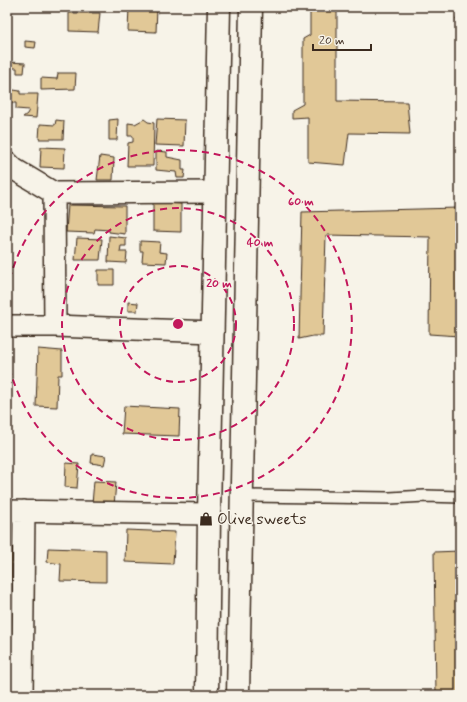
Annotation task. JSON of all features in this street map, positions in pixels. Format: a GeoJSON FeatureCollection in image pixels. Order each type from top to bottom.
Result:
{"type":"FeatureCollection","features":[{"type":"Feature","properties":{"kind":"street"},"geometry":{"type":"LineString","coordinates":[[207,695],[210,449],[219,7]]}},
{"type":"Feature","properties":{"kind":"street"},"geometry":{"type":"LineString","coordinates":[[238,695],[251,7]]}},
{"type":"Feature","properties":{"kind":"street"},"geometry":{"type":"LineString","coordinates":[[7,162],[14,169],[54,193],[216,192]]}},
{"type":"Feature","properties":{"kind":"street"},"geometry":{"type":"LineString","coordinates":[[54,193],[56,326]]}},
{"type":"Feature","properties":{"kind":"street"},"geometry":{"type":"LineString","coordinates":[[7,326],[56,326],[213,332]]}},
{"type":"Feature","properties":{"kind":"street"},"geometry":{"type":"LineString","coordinates":[[211,399],[217,403],[232,404],[244,396]]}},
{"type":"Feature","properties":{"kind":"street"},"geometry":{"type":"LineString","coordinates":[[210,449],[215,445],[233,442],[243,450]]}},
{"type":"Feature","properties":{"kind":"street"},"geometry":{"type":"LineString","coordinates":[[22,695],[16,511],[209,514]]}},
{"type":"Feature","properties":{"kind":"lane"},"geometry":{"type":"LineString","coordinates":[[242,496],[390,498],[460,496]]}},
{"type":"Feature","properties":{"kind":"building"},"geometry":{"type":"Polygon","coordinates":[[[7,7],[10,7],[9,25],[7,25],[7,7]]]}},
{"type":"Feature","properties":{"kind":"building"},"geometry":{"type":"Polygon","coordinates":[[[129,7],[157,7],[156,32],[128,31],[129,7]]]}},
{"type":"Feature","properties":{"kind":"building"},"geometry":{"type":"Polygon","coordinates":[[[310,7],[337,7],[337,101],[407,102],[410,134],[349,133],[345,165],[308,162],[308,117],[292,118],[292,110],[303,104],[303,39],[310,35],[310,7]]]}},
{"type":"Feature","properties":{"kind":"building"},"geometry":{"type":"Polygon","coordinates":[[[69,13],[100,13],[98,32],[69,31],[69,13]]]}},
{"type":"Feature","properties":{"kind":"building"},"geometry":{"type":"Polygon","coordinates":[[[456,18],[460,18],[460,28],[458,28],[456,18]]]}},
{"type":"Feature","properties":{"kind":"building"},"geometry":{"type":"Polygon","coordinates":[[[25,41],[36,42],[35,48],[25,47],[25,41]]]}},
{"type":"Feature","properties":{"kind":"building"},"geometry":{"type":"Polygon","coordinates":[[[10,62],[25,63],[24,73],[17,73],[17,68],[9,68],[10,62]]]}},
{"type":"Feature","properties":{"kind":"building"},"geometry":{"type":"Polygon","coordinates":[[[58,73],[76,73],[75,89],[41,90],[41,78],[57,79],[58,73]]]}},
{"type":"Feature","properties":{"kind":"building"},"geometry":{"type":"Polygon","coordinates":[[[7,89],[20,91],[20,94],[38,94],[36,118],[23,117],[29,110],[16,109],[16,103],[10,103],[9,115],[7,115],[7,89]]]}},
{"type":"Feature","properties":{"kind":"building"},"geometry":{"type":"Polygon","coordinates":[[[118,119],[117,140],[109,140],[109,120],[118,119]]]}},
{"type":"Feature","properties":{"kind":"building"},"geometry":{"type":"Polygon","coordinates":[[[144,119],[148,122],[154,123],[153,166],[127,166],[128,143],[133,142],[133,136],[128,136],[128,123],[135,124],[144,119]]]}},
{"type":"Feature","properties":{"kind":"building"},"geometry":{"type":"Polygon","coordinates":[[[157,119],[185,120],[184,146],[155,145],[157,119]]]}},
{"type":"Feature","properties":{"kind":"building"},"geometry":{"type":"Polygon","coordinates":[[[56,120],[64,121],[63,139],[39,139],[40,124],[55,125],[56,120]]]}},
{"type":"Feature","properties":{"kind":"building"},"geometry":{"type":"Polygon","coordinates":[[[41,147],[65,148],[64,168],[40,167],[41,147]]]}},
{"type":"Feature","properties":{"kind":"building"},"geometry":{"type":"Polygon","coordinates":[[[156,151],[167,152],[167,157],[182,160],[182,170],[185,170],[184,178],[177,178],[176,172],[156,170],[156,151]]]}},
{"type":"Feature","properties":{"kind":"building"},"geometry":{"type":"Polygon","coordinates":[[[100,156],[114,158],[113,180],[97,180],[100,156]]]}},
{"type":"Feature","properties":{"kind":"building"},"geometry":{"type":"Polygon","coordinates":[[[153,202],[181,204],[181,232],[153,231],[153,202]]]}},
{"type":"Feature","properties":{"kind":"building"},"geometry":{"type":"Polygon","coordinates":[[[68,205],[125,206],[125,234],[109,232],[109,230],[95,229],[94,233],[66,232],[68,205]]]}},
{"type":"Feature","properties":{"kind":"building"},"geometry":{"type":"Polygon","coordinates":[[[458,208],[459,336],[429,334],[430,237],[326,235],[323,336],[313,336],[299,339],[302,212],[458,208]]]}},
{"type":"Feature","properties":{"kind":"building"},"geometry":{"type":"Polygon","coordinates":[[[109,236],[126,238],[126,246],[121,246],[120,252],[127,252],[126,263],[108,262],[109,236]]]}},
{"type":"Feature","properties":{"kind":"building"},"geometry":{"type":"Polygon","coordinates":[[[77,238],[102,239],[100,260],[75,260],[77,238]]]}},
{"type":"Feature","properties":{"kind":"building"},"geometry":{"type":"Polygon","coordinates":[[[140,241],[160,242],[159,252],[167,253],[166,263],[142,262],[143,251],[140,251],[140,241]]]}},
{"type":"Feature","properties":{"kind":"building"},"geometry":{"type":"Polygon","coordinates":[[[98,270],[114,270],[114,285],[98,285],[98,270]]]}},
{"type":"Feature","properties":{"kind":"building"},"geometry":{"type":"Polygon","coordinates":[[[128,302],[138,303],[137,311],[128,311],[128,302]]]}},
{"type":"Feature","properties":{"kind":"building"},"geometry":{"type":"Polygon","coordinates":[[[38,349],[62,351],[62,375],[58,375],[57,407],[36,406],[38,349]]]}},
{"type":"Feature","properties":{"kind":"building"},"geometry":{"type":"Polygon","coordinates":[[[124,406],[180,409],[179,436],[122,434],[124,406]]]}},
{"type":"Feature","properties":{"kind":"building"},"geometry":{"type":"Polygon","coordinates":[[[92,454],[106,456],[104,465],[91,463],[92,454]]]}},
{"type":"Feature","properties":{"kind":"building"},"geometry":{"type":"Polygon","coordinates":[[[66,463],[79,464],[77,488],[65,487],[66,463]]]}},
{"type":"Feature","properties":{"kind":"building"},"geometry":{"type":"Polygon","coordinates":[[[94,481],[116,482],[114,506],[92,504],[94,481]]]}},
{"type":"Feature","properties":{"kind":"building"},"geometry":{"type":"Polygon","coordinates":[[[126,530],[175,532],[173,564],[125,562],[126,530]]]}},
{"type":"Feature","properties":{"kind":"building"},"geometry":{"type":"Polygon","coordinates":[[[48,548],[106,550],[106,582],[60,581],[61,564],[47,562],[48,548]]]}},
{"type":"Feature","properties":{"kind":"building"},"geometry":{"type":"Polygon","coordinates":[[[7,550],[15,550],[15,580],[7,580],[7,550]]]}},
{"type":"Feature","properties":{"kind":"building"},"geometry":{"type":"Polygon","coordinates":[[[460,551],[460,695],[436,695],[434,552],[460,551]]]}},
{"type":"Feature","properties":{"kind":"place","name":"Olive sweets"},"geometry":{"type":"Point","coordinates":[206,519]}}]}
